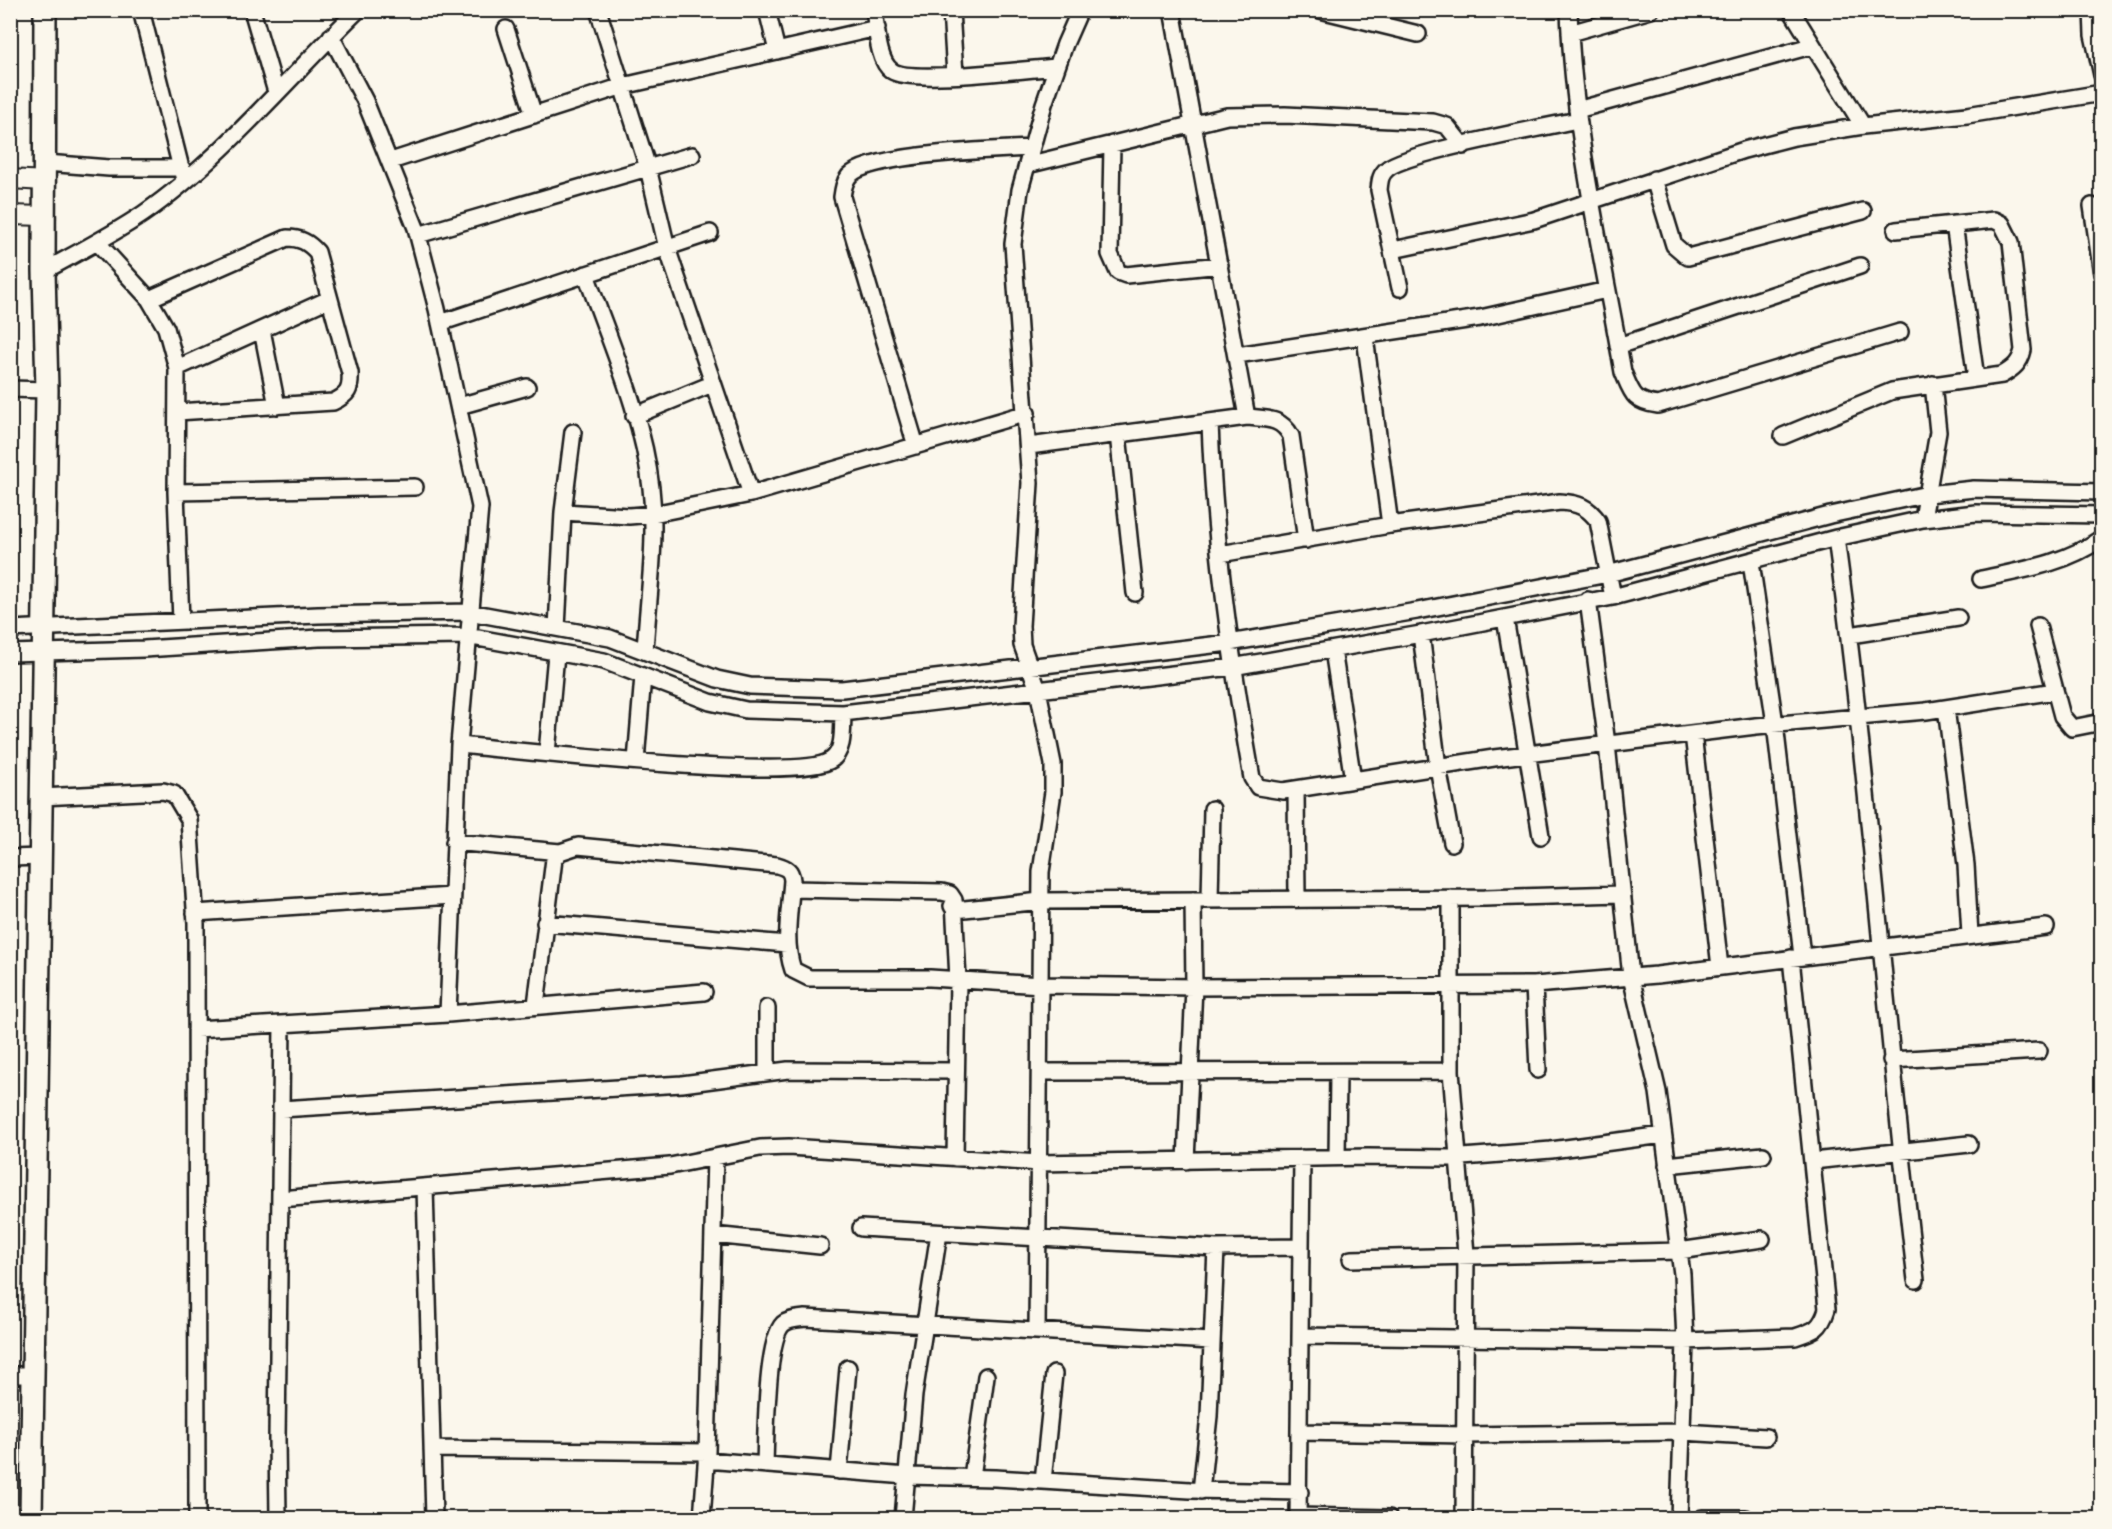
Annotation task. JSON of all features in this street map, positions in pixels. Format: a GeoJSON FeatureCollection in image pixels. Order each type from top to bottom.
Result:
{"type":"FeatureCollection","features":[{"type":"Feature","properties":{"kind":"main road"},"geometry":{"type":"LineString","coordinates":[[31,1518],[37,960],[41,857],[42,629],[47,390],[44,271],[45,10]]}},
{"type":"Feature","properties":{"kind":"street"},"geometry":{"type":"LineString","coordinates":[[141,10],[183,174]]}},
{"type":"Feature","properties":{"kind":"street"},"geometry":{"type":"LineString","coordinates":[[252,10],[276,92]]}},
{"type":"Feature","properties":{"kind":"street"},"geometry":{"type":"LineString","coordinates":[[44,271],[144,213],[183,174],[276,92],[358,10]]}},
{"type":"Feature","properties":{"kind":"street"},"geometry":{"type":"LineString","coordinates":[[767,10],[777,51]]}},
{"type":"Feature","properties":{"kind":"street"},"geometry":{"type":"LineString","coordinates":[[874,10],[884,61],[891,70],[899,74],[955,75],[1057,68]]}},
{"type":"Feature","properties":{"kind":"street"},"geometry":{"type":"LineString","coordinates":[[951,10],[955,75]]}},
{"type":"Feature","properties":{"kind":"street"},"geometry":{"type":"LineString","coordinates":[[1037,1330],[1040,1238],[1041,872],[1053,792],[1053,764],[1038,690],[1023,645],[1021,626],[1030,483],[1027,413],[1013,244],[1020,190],[1027,165],[1057,68],[1080,10]]}},
{"type":"Feature","properties":{"kind":"street"},"geometry":{"type":"LineString","coordinates":[[1172,10],[1247,417]]}},
{"type":"Feature","properties":{"kind":"street"},"geometry":{"type":"LineString","coordinates":[[1320,10],[1384,18],[1418,34]]}},
{"type":"Feature","properties":{"kind":"street"},"geometry":{"type":"LineString","coordinates":[[1569,10],[1577,115],[1623,372],[1632,395],[1643,404],[1658,405],[1900,332]]}},
{"type":"Feature","properties":{"kind":"street"},"geometry":{"type":"LineString","coordinates":[[1570,33],[1651,10]]}},
{"type":"Feature","properties":{"kind":"street"},"geometry":{"type":"LineString","coordinates":[[1791,10],[1811,46],[1863,126]]}},
{"type":"Feature","properties":{"kind":"street"},"geometry":{"type":"LineString","coordinates":[[2092,10],[2093,35],[2102,75]]}},
{"type":"Feature","properties":{"kind":"street"},"geometry":{"type":"LineString","coordinates":[[602,12],[648,168],[667,248],[751,494]]}},
{"type":"Feature","properties":{"kind":"street"},"geometry":{"type":"LineString","coordinates":[[391,161],[623,86],[877,28]]}},
{"type":"Feature","properties":{"kind":"street"},"geometry":{"type":"LineString","coordinates":[[506,29],[534,115]]}},
{"type":"Feature","properties":{"kind":"street"},"geometry":{"type":"LineString","coordinates":[[331,36],[365,101],[391,161],[418,236],[459,406],[480,507],[459,745],[448,1014]]}},
{"type":"Feature","properties":{"kind":"street"},"geometry":{"type":"LineString","coordinates":[[1400,288],[1379,190],[1380,178],[1395,163],[1577,115],[1811,46]]}},
{"type":"Feature","properties":{"kind":"street"},"geometry":{"type":"LineString","coordinates":[[1393,250],[1502,229],[1654,179],[1794,137],[1863,126],[1967,115],[2102,93]]}},
{"type":"Feature","properties":{"kind":"street"},"geometry":{"type":"LineString","coordinates":[[1027,165],[1192,123],[1253,114],[1433,122],[1447,126],[1463,146]]}},
{"type":"Feature","properties":{"kind":"street"},"geometry":{"type":"LineString","coordinates":[[1112,144],[1110,254],[1118,272],[1126,275],[1220,265]]}},
{"type":"Feature","properties":{"kind":"street"},"geometry":{"type":"LineString","coordinates":[[916,446],[842,198],[844,184],[849,175],[860,169],[911,157],[1032,148]]}},
{"type":"Feature","properties":{"kind":"street"},"geometry":{"type":"LineString","coordinates":[[418,236],[692,155]]}},
{"type":"Feature","properties":{"kind":"street"},"geometry":{"type":"LineString","coordinates":[[10,179],[45,172],[109,168],[183,174]]}},
{"type":"Feature","properties":{"kind":"street"},"geometry":{"type":"LineString","coordinates":[[1654,179],[1674,245],[1688,257],[1863,211]]}},
{"type":"Feature","properties":{"kind":"street"},"geometry":{"type":"LineString","coordinates":[[2092,206],[2102,274]]}},
{"type":"Feature","properties":{"kind":"street"},"geometry":{"type":"LineString","coordinates":[[10,215],[44,216]]}},
{"type":"Feature","properties":{"kind":"street"},"geometry":{"type":"LineString","coordinates":[[1783,436],[1892,391],[2002,375],[2014,369],[2020,361],[2023,350],[2011,242],[2002,224],[1994,220],[1896,230]]}},
{"type":"Feature","properties":{"kind":"street"},"geometry":{"type":"LineString","coordinates":[[1954,224],[1976,378]]}},
{"type":"Feature","properties":{"kind":"street"},"geometry":{"type":"LineString","coordinates":[[440,323],[710,233]]}},
{"type":"Feature","properties":{"kind":"street"},"geometry":{"type":"LineString","coordinates":[[149,299],[287,238],[298,238],[310,244],[317,252],[350,373],[351,387],[346,396],[333,402],[177,412]]}},
{"type":"Feature","properties":{"kind":"street"},"geometry":{"type":"LineString","coordinates":[[97,242],[149,299],[166,328],[177,368],[176,492],[181,621]]}},
{"type":"Feature","properties":{"kind":"street"},"geometry":{"type":"LineString","coordinates":[[1618,346],[1860,266]]}},
{"type":"Feature","properties":{"kind":"street"},"geometry":{"type":"LineString","coordinates":[[586,274],[647,459],[654,514],[645,651]]}},
{"type":"Feature","properties":{"kind":"street"},"geometry":{"type":"LineString","coordinates":[[1237,355],[1479,318],[1607,290]]}},
{"type":"Feature","properties":{"kind":"street"},"geometry":{"type":"LineString","coordinates":[[177,368],[329,299]]}},
{"type":"Feature","properties":{"kind":"street"},"geometry":{"type":"LineString","coordinates":[[262,330],[277,406]]}},
{"type":"Feature","properties":{"kind":"street"},"geometry":{"type":"LineString","coordinates":[[1365,337],[1390,525]]}},
{"type":"Feature","properties":{"kind":"street"},"geometry":{"type":"LineString","coordinates":[[634,416],[712,384]]}},
{"type":"Feature","properties":{"kind":"street"},"geometry":{"type":"LineString","coordinates":[[1923,519],[1938,432],[1934,384]]}},
{"type":"Feature","properties":{"kind":"street"},"geometry":{"type":"LineString","coordinates":[[459,406],[527,387]]}},
{"type":"Feature","properties":{"kind":"street"},"geometry":{"type":"LineString","coordinates":[[10,390],[47,390]]}},
{"type":"Feature","properties":{"kind":"street"},"geometry":{"type":"LineString","coordinates":[[563,512],[629,516],[654,514],[751,494],[1027,413]]}},
{"type":"Feature","properties":{"kind":"street"},"geometry":{"type":"LineString","coordinates":[[1029,446],[1247,417],[1277,420],[1286,426],[1291,436],[1306,540]]}},
{"type":"Feature","properties":{"kind":"street"},"geometry":{"type":"LineString","coordinates":[[1210,422],[1213,506],[1232,667],[1252,778],[1258,787],[1264,789],[1296,789],[1528,754],[1775,724],[1946,708],[2055,691]]}},
{"type":"Feature","properties":{"kind":"street"},"geometry":{"type":"LineString","coordinates":[[557,628],[563,512],[573,432]]}},
{"type":"Feature","properties":{"kind":"street"},"geometry":{"type":"LineString","coordinates":[[1118,434],[1135,593]]}},
{"type":"Feature","properties":{"kind":"street"},"geometry":{"type":"LineString","coordinates":[[176,492],[415,487]]}},
{"type":"Feature","properties":{"kind":"street"},"geometry":{"type":"LineString","coordinates":[[10,629],[318,615],[469,612],[610,638],[717,679],[750,686],[783,689],[842,689],[1229,643],[1608,574],[1830,514],[1928,494],[1974,489],[2102,492]]}},
{"type":"Feature","properties":{"kind":"street"},"geometry":{"type":"LineString","coordinates":[[1220,554],[1390,525],[1560,502],[1577,503],[1591,511],[1598,521],[1612,597]]}},
{"type":"Feature","properties":{"kind":"street"},"geometry":{"type":"LineString","coordinates":[[10,653],[319,638],[467,636],[604,661],[710,702],[746,710],[843,713],[1232,667],[1333,650],[1612,597],[1836,538],[1923,519],[1976,513],[2102,515]]}},
{"type":"Feature","properties":{"kind":"street"},"geometry":{"type":"LineString","coordinates":[[1836,538],[1850,634],[1883,948],[1900,1151],[1916,1280]]}},
{"type":"Feature","properties":{"kind":"street"},"geometry":{"type":"LineString","coordinates":[[1981,579],[2040,567],[2069,558],[2102,538]]}},
{"type":"Feature","properties":{"kind":"street"},"geometry":{"type":"LineString","coordinates":[[1300,1336],[1685,1341],[1795,1337],[1811,1332],[1822,1323],[1827,1309],[1797,957],[1775,724],[1751,562]]}},
{"type":"Feature","properties":{"kind":"street"},"geometry":{"type":"LineString","coordinates":[[1588,600],[1631,977],[1658,1092],[1679,1251],[1685,1341],[1679,1518]]}},
{"type":"Feature","properties":{"kind":"street"},"geometry":{"type":"LineString","coordinates":[[1505,618],[1541,836]]}},
{"type":"Feature","properties":{"kind":"street"},"geometry":{"type":"LineString","coordinates":[[1850,634],[1958,618]]}},
{"type":"Feature","properties":{"kind":"street"},"geometry":{"type":"LineString","coordinates":[[2038,626],[2062,716],[2072,728],[2102,722]]}},
{"type":"Feature","properties":{"kind":"street"},"geometry":{"type":"LineString","coordinates":[[1421,634],[1438,767],[1452,843]]}},
{"type":"Feature","properties":{"kind":"street"},"geometry":{"type":"LineString","coordinates":[[1333,650],[1353,780]]}},
{"type":"Feature","properties":{"kind":"street"},"geometry":{"type":"LineString","coordinates":[[547,753],[556,654]]}},
{"type":"Feature","properties":{"kind":"street"},"geometry":{"type":"LineString","coordinates":[[636,761],[643,676]]}},
{"type":"Feature","properties":{"kind":"street"},"geometry":{"type":"LineString","coordinates":[[1946,708],[1966,865],[1970,935]]}},
{"type":"Feature","properties":{"kind":"street"},"geometry":{"type":"LineString","coordinates":[[459,745],[714,766],[810,767],[825,764],[834,759],[840,748],[843,713]]}},
{"type":"Feature","properties":{"kind":"street"},"geometry":{"type":"LineString","coordinates":[[1693,734],[1720,967]]}},
{"type":"Feature","properties":{"kind":"street"},"geometry":{"type":"LineString","coordinates":[[1296,789],[1297,898]]}},
{"type":"Feature","properties":{"kind":"street"},"geometry":{"type":"LineString","coordinates":[[41,797],[163,791],[174,794],[189,819],[195,913],[197,1518]]}},
{"type":"Feature","properties":{"kind":"street"},"geometry":{"type":"LineString","coordinates":[[1210,900],[1212,809]]}},
{"type":"Feature","properties":{"kind":"street"},"geometry":{"type":"LineString","coordinates":[[454,842],[560,852],[578,846],[777,864],[792,873],[787,944],[793,970],[809,978],[1194,987],[1534,985],[1720,967],[2046,927]]}},
{"type":"Feature","properties":{"kind":"street"},"geometry":{"type":"LineString","coordinates":[[536,1005],[554,859],[560,852]]}},
{"type":"Feature","properties":{"kind":"street"},"geometry":{"type":"LineString","coordinates":[[10,858],[41,857]]}},
{"type":"Feature","properties":{"kind":"street"},"geometry":{"type":"LineString","coordinates":[[792,889],[942,892],[950,894],[954,900],[958,980],[955,1158]]}},
{"type":"Feature","properties":{"kind":"street"},"geometry":{"type":"LineString","coordinates":[[954,908],[1041,901],[1451,898],[1622,894]]}},
{"type":"Feature","properties":{"kind":"street"},"geometry":{"type":"LineString","coordinates":[[195,913],[452,896]]}},
{"type":"Feature","properties":{"kind":"street"},"geometry":{"type":"LineString","coordinates":[[1451,898],[1449,985],[1451,1071],[1466,1254],[1464,1518]]}},
{"type":"Feature","properties":{"kind":"street"},"geometry":{"type":"LineString","coordinates":[[1186,1161],[1194,987],[1193,900]]}},
{"type":"Feature","properties":{"kind":"street"},"geometry":{"type":"LineString","coordinates":[[545,923],[787,944]]}},
{"type":"Feature","properties":{"kind":"street"},"geometry":{"type":"LineString","coordinates":[[1534,985],[1538,1070]]}},
{"type":"Feature","properties":{"kind":"street"},"geometry":{"type":"LineString","coordinates":[[196,1029],[448,1014],[704,992]]}},
{"type":"Feature","properties":{"kind":"street"},"geometry":{"type":"LineString","coordinates":[[767,1008],[767,1071]]}},
{"type":"Feature","properties":{"kind":"street"},"geometry":{"type":"LineString","coordinates":[[278,1518],[282,1024]]}},
{"type":"Feature","properties":{"kind":"street"},"geometry":{"type":"LineString","coordinates":[[1891,1059],[2039,1051]]}},
{"type":"Feature","properties":{"kind":"street"},"geometry":{"type":"LineString","coordinates":[[281,1109],[682,1084],[767,1071],[956,1071]]}},
{"type":"Feature","properties":{"kind":"street"},"geometry":{"type":"LineString","coordinates":[[1041,1072],[1451,1071]]}},
{"type":"Feature","properties":{"kind":"street"},"geometry":{"type":"LineString","coordinates":[[1337,1158],[1338,1072]]}},
{"type":"Feature","properties":{"kind":"street"},"geometry":{"type":"LineString","coordinates":[[280,1199],[670,1166],[760,1148],[789,1147],[1039,1163],[1302,1158],[1457,1158],[1551,1150],[1663,1135]]}},
{"type":"Feature","properties":{"kind":"street"},"geometry":{"type":"LineString","coordinates":[[1813,1161],[1969,1144]]}},
{"type":"Feature","properties":{"kind":"street"},"geometry":{"type":"LineString","coordinates":[[1667,1166],[1763,1155]]}},
{"type":"Feature","properties":{"kind":"street"},"geometry":{"type":"LineString","coordinates":[[702,1518],[715,1157]]}},
{"type":"Feature","properties":{"kind":"street"},"geometry":{"type":"LineString","coordinates":[[1302,1158],[1298,1517],[1389,1518]]}},
{"type":"Feature","properties":{"kind":"street"},"geometry":{"type":"LineString","coordinates":[[425,1187],[434,1518]]}},
{"type":"Feature","properties":{"kind":"street"},"geometry":{"type":"LineString","coordinates":[[861,1228],[1216,1248],[1301,1247]]}},
{"type":"Feature","properties":{"kind":"street"},"geometry":{"type":"LineString","coordinates":[[903,1518],[914,1395],[939,1233]]}},
{"type":"Feature","properties":{"kind":"street"},"geometry":{"type":"LineString","coordinates":[[713,1235],[820,1246]]}},
{"type":"Feature","properties":{"kind":"street"},"geometry":{"type":"LineString","coordinates":[[1351,1259],[1466,1254],[1679,1251],[1762,1239]]}},
{"type":"Feature","properties":{"kind":"street"},"geometry":{"type":"LineString","coordinates":[[1201,1491],[1209,1416],[1216,1248]]}},
{"type":"Feature","properties":{"kind":"street"},"geometry":{"type":"LineString","coordinates":[[765,1465],[770,1370],[777,1335],[783,1324],[791,1320],[805,1318],[925,1327],[1037,1330],[1211,1341]]}},
{"type":"Feature","properties":{"kind":"street"},"geometry":{"type":"LineString","coordinates":[[840,1471],[848,1368]]}},
{"type":"Feature","properties":{"kind":"street"},"geometry":{"type":"LineString","coordinates":[[1043,1481],[1054,1374]]}},
{"type":"Feature","properties":{"kind":"street"},"geometry":{"type":"LineString","coordinates":[[10,1375],[34,1375]]}},
{"type":"Feature","properties":{"kind":"street"},"geometry":{"type":"LineString","coordinates":[[972,1477],[986,1376]]}},
{"type":"Feature","properties":{"kind":"street"},"geometry":{"type":"LineString","coordinates":[[1300,1432],[1465,1435],[1683,1432],[1766,1437]]}},
{"type":"Feature","properties":{"kind":"street"},"geometry":{"type":"LineString","coordinates":[[432,1449],[706,1456],[765,1465],[907,1476],[972,1477],[1201,1491],[1300,1492]]}},
{"type":"Feature","properties":{"kind":"street"},"geometry":{"type":"LineString","coordinates":[[1702,1518],[1746,1518]]}}]}
